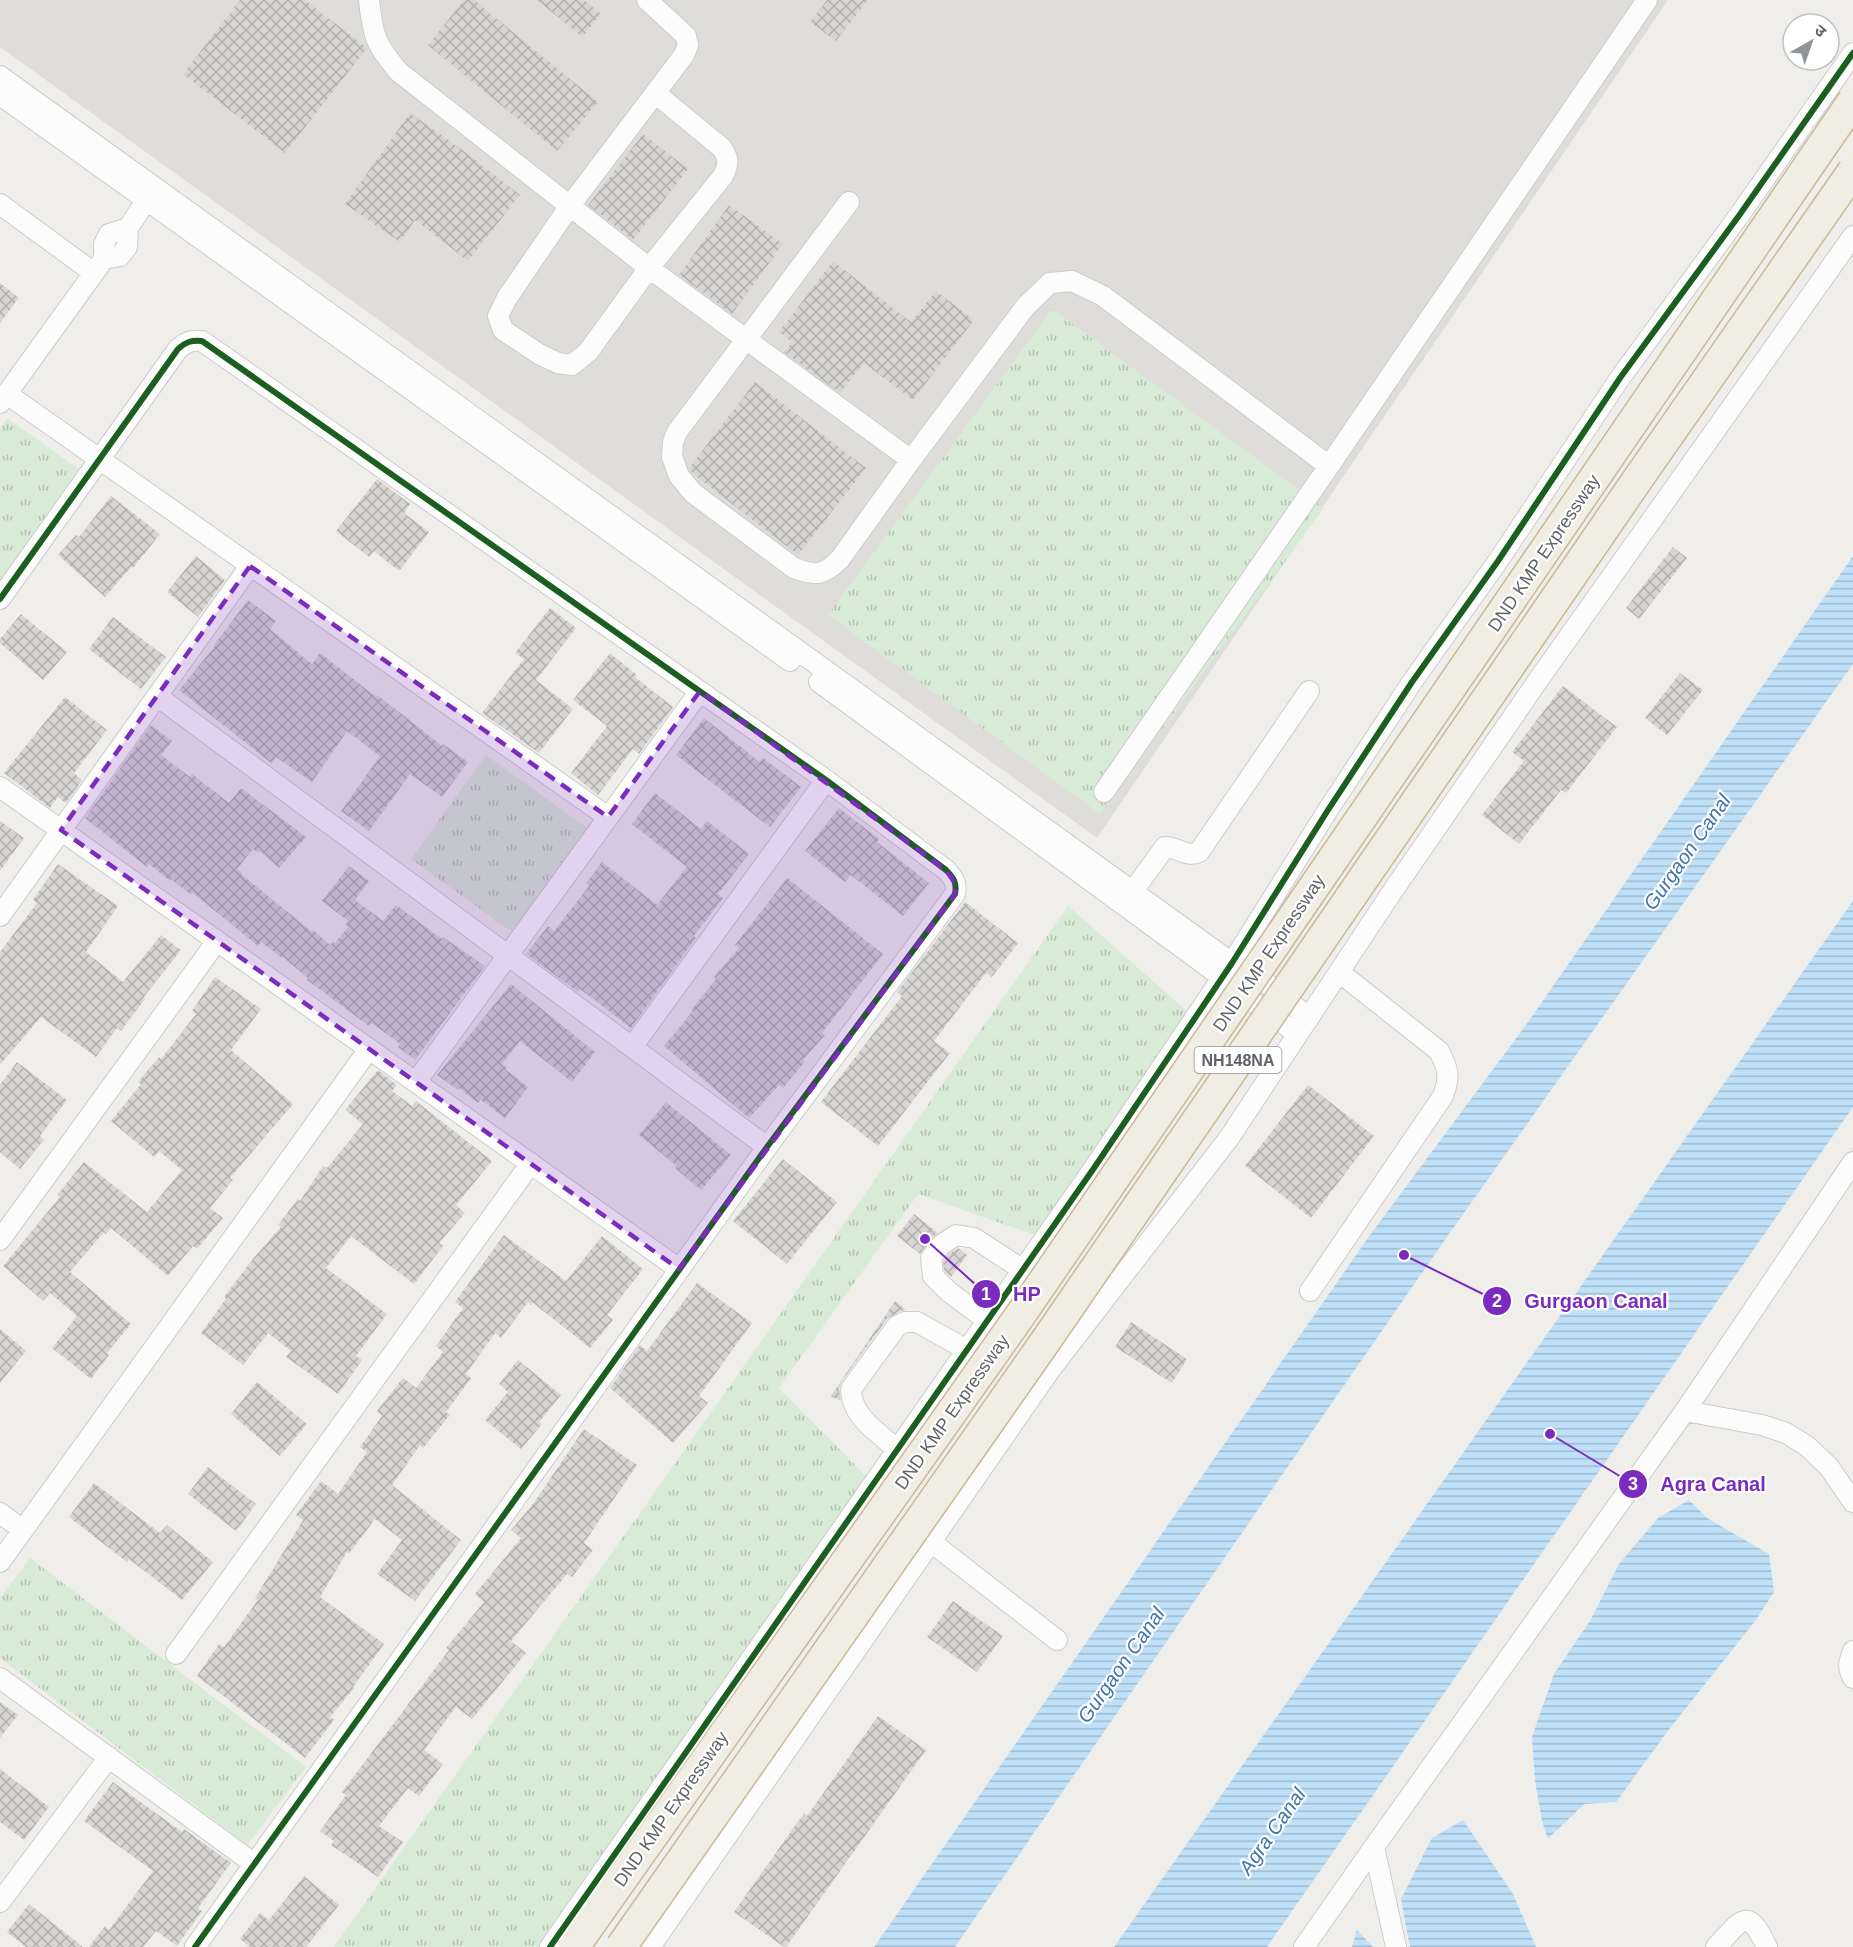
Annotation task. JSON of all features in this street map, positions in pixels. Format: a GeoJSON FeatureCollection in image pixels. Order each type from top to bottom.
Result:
{"type":"FeatureCollection","features":[{"type":"Feature","properties":{"kind":"highway","name":"DND KMP Expressway"},"geometry":{"type":"LineString","coordinates":[[574,1947],[1019,1317],[1853,101]]}},
{"type":"Feature","properties":{"kind":"highway","name":"DND KMP Expressway"},"geometry":{"type":"LineString","coordinates":[[621,1947],[1040,1349],[1642,473],[1853,171]]}},
{"type":"Feature","properties":{"kind":"street"},"geometry":{"type":"LineString","coordinates":[[369,0],[372,31],[382,52],[399,72],[649,268],[911,460]]}},
{"type":"Feature","properties":{"kind":"street"},"geometry":{"type":"LineString","coordinates":[[647,0],[686,36],[688,45],[684,55],[655,93],[569,207],[507,298],[498,316],[503,330],[539,354],[558,363],[572,365],[588,352],[649,268],[723,176],[728,166],[727,157],[722,148],[655,93]]}},
{"type":"Feature","properties":{"kind":"street"},"geometry":{"type":"LineString","coordinates":[[1104,792],[1647,0]]}},
{"type":"Feature","properties":{"kind":"street"},"geometry":{"type":"LineString","coordinates":[[550,1947],[1023,1270],[1227,970],[1412,682],[1498,561],[1620,378],[1738,217],[1853,53]]}},
{"type":"Feature","properties":{"kind":"street"},"geometry":{"type":"LineString","coordinates":[[0,76],[150,194],[814,678],[1227,970]]}},
{"type":"Feature","properties":{"kind":"street"},"geometry":{"type":"LineString","coordinates":[[0,95],[150,194],[1132,891],[1227,970],[1232,987],[1303,1026]]}},
{"type":"Feature","properties":{"kind":"street"},"geometry":{"type":"LineString","coordinates":[[150,194],[128,228],[109,234],[99,266],[3,399],[100,461],[608,817]]}},
{"type":"Feature","properties":{"kind":"street"},"geometry":{"type":"LineString","coordinates":[[849,202],[677,432],[673,442],[672,457],[679,476],[693,493],[794,568],[811,574],[828,571],[840,559],[1026,306],[1050,283],[1072,281],[1103,296],[1329,466]]}},
{"type":"Feature","properties":{"kind":"street"},"geometry":{"type":"LineString","coordinates":[[0,204],[99,266]]}},
{"type":"Feature","properties":{"kind":"street"},"geometry":{"type":"LineString","coordinates":[[650,1947],[1050,1370],[1229,1138],[1392,892],[1532,688],[1853,236]]}},
{"type":"Feature","properties":{"kind":"street"},"geometry":{"type":"LineString","coordinates":[[0,599],[178,350],[193,340],[202,341],[826,780],[946,870],[953,877],[956,885],[955,894],[767,1148],[195,1947]]}},
{"type":"Feature","properties":{"kind":"street"},"geometry":{"type":"LineString","coordinates":[[0,916],[250,566]]}},
{"type":"Feature","properties":{"kind":"street"},"geometry":{"type":"LineString","coordinates":[[416,1082],[700,691]]}},
{"type":"Feature","properties":{"kind":"street"},"geometry":{"type":"LineString","coordinates":[[1132,891],[1165,847],[1190,855],[1199,852],[1310,691]]}},
{"type":"Feature","properties":{"kind":"street"},"geometry":{"type":"LineString","coordinates":[[157,696],[767,1148]]}},
{"type":"Feature","properties":{"kind":"street"},"geometry":{"type":"LineString","coordinates":[[632,1047],[826,780]]}},
{"type":"Feature","properties":{"kind":"street"},"geometry":{"type":"LineString","coordinates":[[0,787],[680,1269]]}},
{"type":"Feature","properties":{"kind":"street"},"geometry":{"type":"LineString","coordinates":[[0,1240],[217,941]]}},
{"type":"Feature","properties":{"kind":"street"},"geometry":{"type":"LineString","coordinates":[[1310,1290],[1443,1096],[1448,1081],[1447,1066],[1439,1051],[1339,972]]}},
{"type":"Feature","properties":{"kind":"street"},"geometry":{"type":"LineString","coordinates":[[0,1562],[369,1049]]}},
{"type":"Feature","properties":{"kind":"street"},"geometry":{"type":"LineString","coordinates":[[1305,1947],[1684,1411],[1853,1162]]}},
{"type":"Feature","properties":{"kind":"street"},"geometry":{"type":"LineString","coordinates":[[176,1654],[531,1163]]}},
{"type":"Feature","properties":{"kind":"street"},"geometry":{"type":"LineString","coordinates":[[988,1321],[949,1292],[933,1276],[931,1258],[941,1245],[956,1235],[974,1238],[1023,1270]]}},
{"type":"Feature","properties":{"kind":"street"},"geometry":{"type":"LineString","coordinates":[[898,1450],[860,1416],[851,1400],[851,1389],[897,1326],[905,1322],[917,1322],[968,1350]]}},
{"type":"Feature","properties":{"kind":"street"},"geometry":{"type":"LineString","coordinates":[[1684,1411],[1762,1425],[1786,1433],[1807,1446],[1829,1467],[1853,1502]]}},
{"type":"Feature","properties":{"kind":"street"},"geometry":{"type":"LineString","coordinates":[[0,1513],[23,1530]]}},
{"type":"Feature","properties":{"kind":"street"},"geometry":{"type":"LineString","coordinates":[[931,1542],[1057,1640]]}},
{"type":"Feature","properties":{"kind":"street"},"geometry":{"type":"LineString","coordinates":[[1853,1651],[1848,1664],[1848,1670],[1853,1678]]}},
{"type":"Feature","properties":{"kind":"street"},"geometry":{"type":"LineString","coordinates":[[0,1678],[253,1863]]}},
{"type":"Feature","properties":{"kind":"street"},"geometry":{"type":"LineString","coordinates":[[0,1902],[109,1757]]}},
{"type":"Feature","properties":{"kind":"street"},"geometry":{"type":"LineString","coordinates":[[1374,1847],[1396,1947]]}},
{"type":"Feature","properties":{"kind":"street"},"geometry":{"type":"LineString","coordinates":[[1716,1947],[1738,1923],[1744,1920],[1750,1920],[1755,1924],[1767,1947]]}},
{"type":"Feature","properties":{"kind":"highlighted area"},"geometry":{"type":"Polygon","coordinates":[[[250,566],[608,817],[700,691],[946,870],[956,885],[955,894],[679,1269],[61,830],[250,566]]]}},
{"type":"Feature","properties":{"kind":"shaded area"},"geometry":{"type":"Polygon","coordinates":[[[0,0],[1668,0],[1097,838],[0,47],[0,0]]]}},
{"type":"Feature","properties":{"kind":"green space"},"geometry":{"type":"Polygon","coordinates":[[[1052,309],[1324,508],[1100,814],[828,615],[1052,309]]]}},
{"type":"Feature","properties":{"kind":"green space"},"geometry":{"type":"Polygon","coordinates":[[[7,418],[80,470],[0,581],[0,429],[7,418]]]}},
{"type":"Feature","properties":{"kind":"green space"},"geometry":{"type":"Polygon","coordinates":[[[486,755],[590,830],[515,934],[411,859],[486,755]]]}},
{"type":"Feature","properties":{"kind":"green space"},"geometry":{"type":"Polygon","coordinates":[[[1068,906],[1198,1021],[1043,1238],[918,1194],[779,1388],[868,1478],[540,1947],[334,1947],[1068,906]]]}},
{"type":"Feature","properties":{"kind":"green space"},"geometry":{"type":"Polygon","coordinates":[[[30,1558],[306,1767],[247,1845],[0,1658],[0,1598],[30,1558]]]}},
{"type":"Feature","properties":{"kind":"water"},"geometry":{"type":"Polygon","coordinates":[[[1853,556],[1853,664],[1442,1244],[955,1947],[874,1947],[1370,1235],[1526,1025],[1853,556]]]}},
{"type":"Feature","properties":{"kind":"water"},"geometry":{"type":"Polygon","coordinates":[[[1853,901],[1853,1107],[1267,1947],[1114,1947],[1853,901]]]}},
{"type":"Feature","properties":{"kind":"water"},"geometry":{"type":"Polygon","coordinates":[[[1689,1500],[1707,1518],[1769,1554],[1774,1592],[1756,1620],[1667,1732],[1616,1802],[1584,1804],[1548,1839],[1542,1821],[1535,1781],[1532,1737],[1554,1674],[1590,1621],[1619,1564],[1658,1518],[1689,1500]]]}},
{"type":"Feature","properties":{"kind":"water"},"geometry":{"type":"Polygon","coordinates":[[[1463,1820],[1513,1894],[1536,1947],[1410,1947],[1401,1899],[1432,1838],[1463,1820]]]}},
{"type":"Feature","properties":{"kind":"water"},"geometry":{"type":"Polygon","coordinates":[[[1357,1930],[1373,1947],[1352,1947],[1357,1930]]]}},
{"type":"Feature","properties":{"kind":"building"},"geometry":{"type":"Polygon","coordinates":[[[240,0],[305,0],[367,48],[285,153],[183,74],[240,0]]]}},
{"type":"Feature","properties":{"kind":"building"},"geometry":{"type":"Polygon","coordinates":[[[464,0],[474,0],[598,102],[557,151],[428,45],[464,0]]]}},
{"type":"Feature","properties":{"kind":"building"},"geometry":{"type":"Polygon","coordinates":[[[537,0],[584,0],[601,14],[582,37],[537,0]]]}},
{"type":"Feature","properties":{"kind":"building"},"geometry":{"type":"Polygon","coordinates":[[[827,0],[868,0],[836,41],[810,22],[827,0]]]}},
{"type":"Feature","properties":{"kind":"building"},"geometry":{"type":"Polygon","coordinates":[[[410,113],[520,195],[468,261],[415,220],[400,242],[345,204],[410,113]]]}},
{"type":"Feature","properties":{"kind":"building"},"geometry":{"type":"Polygon","coordinates":[[[643,134],[688,169],[633,240],[588,205],[643,134]]]}},
{"type":"Feature","properties":{"kind":"building"},"geometry":{"type":"Polygon","coordinates":[[[729,205],[783,244],[732,314],[679,275],[729,205]]]}},
{"type":"Feature","properties":{"kind":"building"},"geometry":{"type":"Polygon","coordinates":[[[833,261],[911,322],[936,291],[974,320],[913,400],[864,363],[840,393],[784,352],[792,342],[779,332],[833,261]]]}},
{"type":"Feature","properties":{"kind":"building"},"geometry":{"type":"Polygon","coordinates":[[[0,283],[19,298],[0,323],[0,283]]]}},
{"type":"Feature","properties":{"kind":"building"},"geometry":{"type":"Polygon","coordinates":[[[755,382],[866,468],[798,555],[692,473],[689,468],[755,382]]]}},
{"type":"Feature","properties":{"kind":"building"},"geometry":{"type":"Polygon","coordinates":[[[377,479],[410,504],[404,513],[429,532],[399,571],[374,551],[369,557],[336,531],[377,479]]]}},
{"type":"Feature","properties":{"kind":"building"},"geometry":{"type":"Polygon","coordinates":[[[111,496],[160,534],[133,568],[131,567],[105,597],[58,555],[76,535],[79,537],[111,496]]]}},
{"type":"Feature","properties":{"kind":"building"},"geometry":{"type":"Polygon","coordinates":[[[1673,547],[1687,558],[1639,619],[1626,608],[1673,547]]]}},
{"type":"Feature","properties":{"kind":"building"},"geometry":{"type":"Polygon","coordinates":[[[196,556],[225,580],[198,617],[167,592],[196,556]]]}},
{"type":"Feature","properties":{"kind":"building"},"geometry":{"type":"Polygon","coordinates":[[[248,600],[276,621],[270,629],[312,664],[320,653],[442,746],[443,744],[468,762],[442,797],[410,774],[369,831],[341,811],[380,756],[347,731],[312,782],[276,757],[271,763],[179,690],[248,600]]]}},
{"type":"Feature","properties":{"kind":"building"},"geometry":{"type":"Polygon","coordinates":[[[550,608],[576,628],[536,680],[573,709],[539,753],[482,713],[524,659],[515,653],[550,608]]]}},
{"type":"Feature","properties":{"kind":"building"},"geometry":{"type":"Polygon","coordinates":[[[21,614],[67,652],[43,680],[0,643],[0,639],[21,614]]]}},
{"type":"Feature","properties":{"kind":"building"},"geometry":{"type":"Polygon","coordinates":[[[113,617],[166,657],[141,689],[89,649],[113,617]]]}},
{"type":"Feature","properties":{"kind":"building"},"geometry":{"type":"Polygon","coordinates":[[[610,653],[637,675],[635,677],[673,707],[639,754],[633,749],[598,795],[571,773],[607,726],[573,700],[610,653]]]}},
{"type":"Feature","properties":{"kind":"building"},"geometry":{"type":"Polygon","coordinates":[[[1680,673],[1703,690],[1667,735],[1645,718],[1680,673]]]}},
{"type":"Feature","properties":{"kind":"building"},"geometry":{"type":"Polygon","coordinates":[[[1563,686],[1617,727],[1566,793],[1561,790],[1519,844],[1482,815],[1524,761],[1512,752],[1563,686]]]}},
{"type":"Feature","properties":{"kind":"building"},"geometry":{"type":"Polygon","coordinates":[[[65,697],[107,730],[74,773],[82,780],[66,803],[58,797],[50,808],[4,773],[65,697]]]}},
{"type":"Feature","properties":{"kind":"building"},"geometry":{"type":"Polygon","coordinates":[[[704,718],[760,762],[763,758],[801,787],[770,827],[676,755],[704,718]]]}},
{"type":"Feature","properties":{"kind":"building"},"geometry":{"type":"Polygon","coordinates":[[[151,725],[172,741],[161,755],[190,777],[192,774],[229,803],[241,788],[306,837],[279,868],[260,851],[258,853],[253,849],[237,869],[330,945],[335,943],[348,927],[346,925],[348,921],[322,901],[349,866],[369,881],[355,900],[383,921],[396,905],[442,939],[443,937],[485,966],[415,1060],[398,1047],[400,1044],[372,1023],[369,1026],[307,980],[308,978],[283,957],[261,942],[258,946],[193,893],[191,895],[149,864],[147,867],[85,818],[151,725]]]}},
{"type":"Feature","properties":{"kind":"building"},"geometry":{"type":"Polygon","coordinates":[[[655,793],[701,829],[707,821],[749,854],[718,894],[723,898],[694,936],[696,938],[631,1028],[580,989],[578,992],[526,954],[548,926],[554,931],[589,886],[586,883],[602,862],[657,905],[687,867],[632,824],[655,793]]]}},
{"type":"Feature","properties":{"kind":"building"},"geometry":{"type":"Polygon","coordinates":[[[839,808],[929,883],[903,916],[851,875],[845,882],[805,851],[839,808]]]}},
{"type":"Feature","properties":{"kind":"building"},"geometry":{"type":"Polygon","coordinates":[[[0,821],[24,838],[0,871],[0,821]]]}},
{"type":"Feature","properties":{"kind":"building"},"geometry":{"type":"Polygon","coordinates":[[[58,864],[118,906],[86,952],[123,982],[161,935],[181,950],[143,998],[145,999],[121,1031],[117,1028],[96,1057],[41,1017],[0,1065],[0,952],[37,903],[33,900],[58,864]]]}},
{"type":"Feature","properties":{"kind":"building"},"geometry":{"type":"Polygon","coordinates":[[[787,878],[883,954],[822,1033],[825,1035],[803,1060],[805,1062],[783,1088],[779,1085],[749,1118],[664,1046],[693,1011],[691,1010],[716,979],[714,977],[739,948],[735,945],[787,878]]]}},
{"type":"Feature","properties":{"kind":"building"},"geometry":{"type":"Polygon","coordinates":[[[965,902],[1018,943],[992,977],[986,973],[934,1041],[950,1053],[878,1146],[821,1102],[902,996],[897,992],[965,902]]]}},
{"type":"Feature","properties":{"kind":"building"},"geometry":{"type":"Polygon","coordinates":[[[215,977],[261,1009],[231,1050],[293,1104],[230,1178],[233,1180],[210,1208],[223,1218],[197,1249],[193,1246],[168,1276],[111,1228],[106,1234],[104,1232],[70,1272],[131,1324],[107,1353],[109,1355],[91,1379],[52,1348],[77,1316],[50,1293],[43,1301],[3,1266],[60,1197],[57,1195],[84,1162],[147,1212],[182,1170],[159,1151],[154,1157],[111,1121],[141,1084],[138,1082],[159,1057],[161,1059],[196,1014],[192,1011],[215,977]]]}},
{"type":"Feature","properties":{"kind":"building"},"geometry":{"type":"Polygon","coordinates":[[[511,984],[595,1052],[572,1082],[520,1041],[502,1064],[528,1087],[505,1118],[481,1100],[478,1103],[437,1075],[511,984]]]}},
{"type":"Feature","properties":{"kind":"building"},"geometry":{"type":"Polygon","coordinates":[[[17,1062],[67,1100],[40,1136],[44,1140],[20,1169],[0,1152],[0,1085],[17,1062]]]}},
{"type":"Feature","properties":{"kind":"building"},"geometry":{"type":"Polygon","coordinates":[[[378,1070],[397,1085],[392,1091],[412,1106],[416,1101],[492,1161],[456,1205],[465,1213],[439,1243],[443,1246],[414,1284],[351,1236],[326,1268],[387,1314],[356,1356],[362,1360],[338,1394],[286,1357],[291,1351],[268,1333],[243,1365],[201,1333],[226,1299],[224,1297],[281,1227],[278,1225],[298,1199],[300,1201],[323,1166],[327,1168],[363,1124],[345,1110],[378,1070]]]}},
{"type":"Feature","properties":{"kind":"building"},"geometry":{"type":"Polygon","coordinates":[[[1308,1085],[1374,1136],[1311,1218],[1245,1166],[1308,1085]]]}},
{"type":"Feature","properties":{"kind":"building"},"geometry":{"type":"Polygon","coordinates":[[[666,1102],[731,1155],[701,1190],[675,1168],[677,1166],[639,1135],[666,1102]]]}},
{"type":"Feature","properties":{"kind":"building"},"geometry":{"type":"Polygon","coordinates":[[[783,1159],[837,1202],[787,1264],[733,1221],[783,1159]]]}},
{"type":"Feature","properties":{"kind":"building"},"geometry":{"type":"Polygon","coordinates":[[[914,1214],[938,1233],[931,1238],[920,1254],[897,1236],[914,1214]]]}},
{"type":"Feature","properties":{"kind":"building"},"geometry":{"type":"Polygon","coordinates":[[[504,1235],[566,1281],[602,1236],[643,1269],[607,1315],[613,1320],[590,1348],[532,1302],[531,1305],[528,1302],[501,1338],[495,1333],[466,1374],[471,1378],[446,1412],[450,1415],[423,1448],[420,1445],[392,1485],[461,1540],[415,1601],[377,1574],[402,1540],[375,1519],[349,1554],[347,1552],[320,1597],[384,1644],[354,1688],[330,1717],[334,1720],[305,1758],[197,1676],[219,1644],[224,1647],[258,1600],[255,1598],[303,1520],[296,1515],[321,1481],[338,1494],[367,1452],[360,1447],[382,1416],[377,1411],[403,1378],[416,1388],[443,1352],[436,1346],[463,1308],[455,1302],[504,1235]]]}},
{"type":"Feature","properties":{"kind":"building"},"geometry":{"type":"Polygon","coordinates":[[[958,1248],[967,1255],[951,1277],[944,1270],[943,1261],[958,1248]]]}},
{"type":"Feature","properties":{"kind":"building"},"geometry":{"type":"Polygon","coordinates":[[[697,1283],[752,1323],[699,1396],[708,1403],[673,1443],[610,1388],[640,1345],[647,1351],[697,1283]]]}},
{"type":"Feature","properties":{"kind":"building"},"geometry":{"type":"Polygon","coordinates":[[[895,1301],[906,1310],[887,1319],[841,1382],[839,1390],[841,1401],[831,1396],[895,1301]]]}},
{"type":"Feature","properties":{"kind":"building"},"geometry":{"type":"Polygon","coordinates":[[[1131,1322],[1187,1359],[1172,1383],[1115,1347],[1131,1322]]]}},
{"type":"Feature","properties":{"kind":"building"},"geometry":{"type":"Polygon","coordinates":[[[0,1329],[26,1351],[0,1383],[0,1329]]]}},
{"type":"Feature","properties":{"kind":"building"},"geometry":{"type":"Polygon","coordinates":[[[518,1360],[561,1395],[539,1422],[542,1424],[521,1449],[485,1420],[508,1392],[499,1384],[518,1360]]]}},
{"type":"Feature","properties":{"kind":"building"},"geometry":{"type":"Polygon","coordinates":[[[257,1382],[307,1424],[280,1456],[231,1414],[257,1382]]]}},
{"type":"Feature","properties":{"kind":"building"},"geometry":{"type":"Polygon","coordinates":[[[584,1429],[637,1465],[584,1543],[593,1550],[572,1577],[567,1574],[511,1641],[526,1653],[472,1719],[456,1707],[424,1750],[443,1764],[419,1796],[408,1788],[379,1826],[403,1842],[378,1877],[331,1845],[334,1841],[320,1831],[346,1795],[342,1792],[449,1650],[446,1648],[484,1602],[475,1594],[521,1538],[511,1530],[533,1504],[584,1429]]]}},
{"type":"Feature","properties":{"kind":"building"},"geometry":{"type":"Polygon","coordinates":[[[208,1467],[256,1504],[236,1531],[188,1494],[208,1467]]]}},
{"type":"Feature","properties":{"kind":"building"},"geometry":{"type":"Polygon","coordinates":[[[94,1483],[160,1533],[167,1525],[213,1562],[182,1600],[129,1559],[127,1562],[69,1517],[94,1483]]]}},
{"type":"Feature","properties":{"kind":"building"},"geometry":{"type":"Polygon","coordinates":[[[953,1601],[1003,1636],[977,1672],[927,1637],[953,1601]]]}},
{"type":"Feature","properties":{"kind":"building"},"geometry":{"type":"Polygon","coordinates":[[[0,1702],[18,1715],[0,1738],[0,1702]]]}},
{"type":"Feature","properties":{"kind":"building"},"geometry":{"type":"Polygon","coordinates":[[[878,1716],[926,1750],[784,1947],[734,1912],[804,1813],[807,1816],[878,1716]]]}},
{"type":"Feature","properties":{"kind":"building"},"geometry":{"type":"Polygon","coordinates":[[[0,1769],[49,1807],[24,1840],[0,1822],[0,1769]]]}},
{"type":"Feature","properties":{"kind":"building"},"geometry":{"type":"Polygon","coordinates":[[[113,1782],[182,1832],[184,1829],[231,1863],[198,1908],[202,1911],[177,1946],[156,1931],[143,1947],[89,1947],[105,1926],[109,1930],[153,1871],[84,1821],[113,1782]]]}},
{"type":"Feature","properties":{"kind":"building"},"geometry":{"type":"Polygon","coordinates":[[[304,1876],[339,1905],[306,1947],[250,1947],[240,1939],[260,1913],[269,1920],[304,1876]]]}},
{"type":"Feature","properties":{"kind":"building"},"geometry":{"type":"Polygon","coordinates":[[[29,1904],[83,1947],[26,1947],[7,1932],[29,1904]]]}},
{"type":"Feature","properties":{"kind":"cycle path"},"geometry":{"type":"LineString","coordinates":[[550,1947],[1094,1168],[1232,963],[1412,682],[1498,561],[1620,378],[1738,217],[1853,53]]}},
{"type":"Feature","properties":{"kind":"cycle path"},"geometry":{"type":"LineString","coordinates":[[0,599],[178,349],[189,342],[202,341],[826,780],[946,870],[953,878],[956,887],[955,894],[767,1147],[195,1947]]}},
{"type":"Feature","properties":{"kind":"place","name":"HP"},"geometry":{"type":"Point","coordinates":[925,1239]}},
{"type":"Feature","properties":{"kind":"place","name":"Gurgaon Canal"},"geometry":{"type":"Point","coordinates":[1404,1255]}},
{"type":"Feature","properties":{"kind":"place","name":"Agra Canal"},"geometry":{"type":"Point","coordinates":[1550,1434]}}]}
